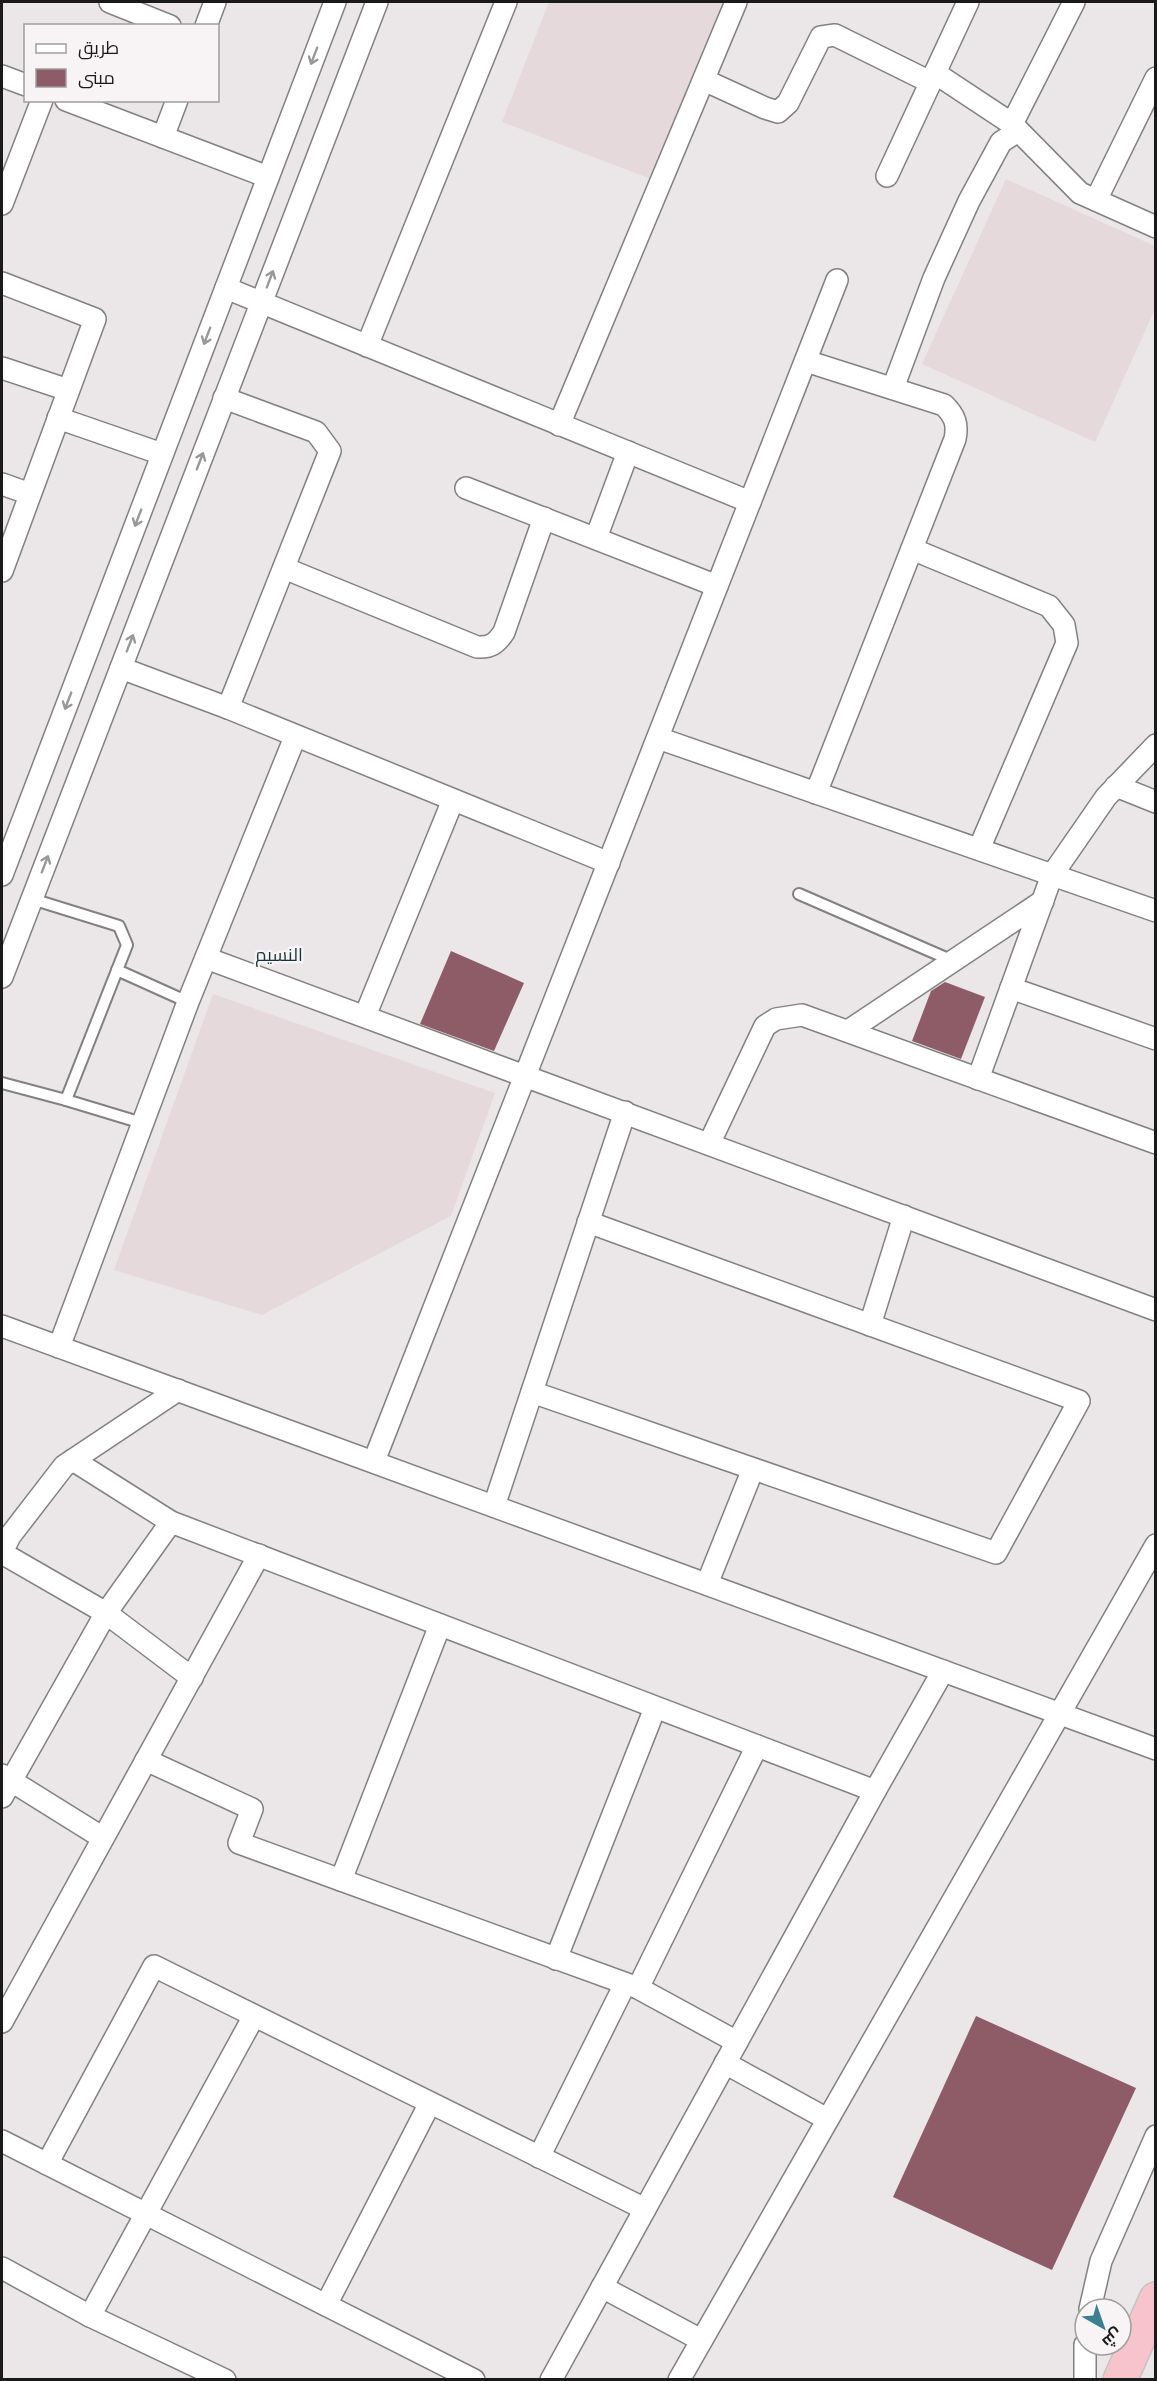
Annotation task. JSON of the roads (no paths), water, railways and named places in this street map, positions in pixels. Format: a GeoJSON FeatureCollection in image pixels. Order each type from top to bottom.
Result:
{"type":"FeatureCollection","features":[{"type":"Feature","properties":{"kind":"highway"},"geometry":{"type":"LineString","coordinates":[[1120,2379],[1155,2299]]}},
{"type":"Feature","properties":{"kind":"highway"},"geometry":{"type":"LineString","coordinates":[[1143,2379],[1145,2377],[1151,2379]]}},
{"type":"Feature","properties":{"kind":"street"},"geometry":{"type":"LineString","coordinates":[[110,2],[165,24]]}},
{"type":"Feature","properties":{"kind":"street"},"geometry":{"type":"LineString","coordinates":[[207,24],[215,2]]}},
{"type":"Feature","properties":{"kind":"street"},"geometry":{"type":"LineString","coordinates":[[2,875],[335,2]]}},
{"type":"Feature","properties":{"kind":"street"},"geometry":{"type":"LineString","coordinates":[[2,977],[377,2]]}},
{"type":"Feature","properties":{"kind":"street"},"geometry":{"type":"LineString","coordinates":[[367,346],[506,2]]}},
{"type":"Feature","properties":{"kind":"street"},"geometry":{"type":"LineString","coordinates":[[559,425],[736,2]]}},
{"type":"Feature","properties":{"kind":"street"},"geometry":{"type":"LineString","coordinates":[[887,176],[968,2]]}},
{"type":"Feature","properties":{"kind":"street"},"geometry":{"type":"LineString","coordinates":[[893,388],[934,278],[969,201],[1001,142],[1015,127],[1074,2]]}},
{"type":"Feature","properties":{"kind":"street"},"geometry":{"type":"LineString","coordinates":[[704,80],[778,112],[788,103],[821,37],[835,35],[933,77],[1015,127],[1080,193],[1155,227]]}},
{"type":"Feature","properties":{"kind":"street"},"geometry":{"type":"LineString","coordinates":[[2,76],[24,84]]}},
{"type":"Feature","properties":{"kind":"street"},"geometry":{"type":"LineString","coordinates":[[1096,200],[1148,112],[1155,78]]}},
{"type":"Feature","properties":{"kind":"street"},"geometry":{"type":"LineString","coordinates":[[2,204],[41,102]]}},
{"type":"Feature","properties":{"kind":"street"},"geometry":{"type":"LineString","coordinates":[[71,102],[268,177]]}},
{"type":"Feature","properties":{"kind":"street"},"geometry":{"type":"LineString","coordinates":[[163,137],[176,102]]}},
{"type":"Feature","properties":{"kind":"street"},"geometry":{"type":"LineString","coordinates":[[374,1461],[837,280]]}},
{"type":"Feature","properties":{"kind":"street"},"geometry":{"type":"LineString","coordinates":[[2,283],[95,319],[2,571]]}},
{"type":"Feature","properties":{"kind":"street"},"geometry":{"type":"LineString","coordinates":[[226,288],[750,502]]}},
{"type":"Feature","properties":{"kind":"street"},"geometry":{"type":"LineString","coordinates":[[806,361],[944,405],[952,413],[958,426],[955,439],[816,793]]}},
{"type":"Feature","properties":{"kind":"street"},"geometry":{"type":"LineString","coordinates":[[2,368],[68,390]]}},
{"type":"Feature","properties":{"kind":"street"},"geometry":{"type":"LineString","coordinates":[[224,398],[316,432],[330,452],[228,708]]}},
{"type":"Feature","properties":{"kind":"street"},"geometry":{"type":"LineString","coordinates":[[58,418],[162,454]]}},
{"type":"Feature","properties":{"kind":"street"},"geometry":{"type":"LineString","coordinates":[[596,538],[628,452]]}},
{"type":"Feature","properties":{"kind":"street"},"geometry":{"type":"LineString","coordinates":[[2,484],[30,494]]}},
{"type":"Feature","properties":{"kind":"street"},"geometry":{"type":"LineString","coordinates":[[466,489],[717,586]]}},
{"type":"Feature","properties":{"kind":"street"},"geometry":{"type":"LineString","coordinates":[[284,568],[477,647],[487,648],[497,642],[504,632],[544,518]]}},
{"type":"Feature","properties":{"kind":"street"},"geometry":{"type":"LineString","coordinates":[[912,549],[1049,606],[1064,625],[1067,643],[979,849]]}},
{"type":"Feature","properties":{"kind":"street"},"geometry":{"type":"LineString","coordinates":[[121,668],[228,708],[609,863]]}},
{"type":"Feature","properties":{"kind":"street"},"geometry":{"type":"LineString","coordinates":[[59,1347],[188,1002],[295,737]]}},
{"type":"Feature","properties":{"kind":"street"},"geometry":{"type":"LineString","coordinates":[[658,738],[1155,911]]}},
{"type":"Feature","properties":{"kind":"street"},"geometry":{"type":"LineString","coordinates":[[978,1079],[1052,875],[1106,797],[1155,745]]}},
{"type":"Feature","properties":{"kind":"street"},"geometry":{"type":"LineString","coordinates":[[1116,786],[1155,802]]}},
{"type":"Feature","properties":{"kind":"street"},"geometry":{"type":"LineString","coordinates":[[365,1016],[453,800]]}},
{"type":"Feature","properties":{"kind":"street"},"geometry":{"type":"LineString","coordinates":[[848,1031],[1043,902]]}},
{"type":"Feature","properties":{"kind":"street"},"geometry":{"type":"LineString","coordinates":[[206,958],[1155,1310]]}},
{"type":"Feature","properties":{"kind":"street"},"geometry":{"type":"LineString","coordinates":[[1011,988],[1155,1039]]}},
{"type":"Feature","properties":{"kind":"street"},"geometry":{"type":"LineString","coordinates":[[709,1144],[765,1026],[776,1019],[802,1015],[1155,1143]]}},
{"type":"Feature","properties":{"kind":"street"},"geometry":{"type":"LineString","coordinates":[[494,1506],[624,1112]]}},
{"type":"Feature","properties":{"kind":"street"},"geometry":{"type":"LineString","coordinates":[[870,1325],[904,1216]]}},
{"type":"Feature","properties":{"kind":"street"},"geometry":{"type":"LineString","coordinates":[[532,1392],[996,1553],[1079,1401],[588,1222]]}},
{"type":"Feature","properties":{"kind":"street"},"geometry":{"type":"LineString","coordinates":[[2,1326],[1155,1749]]}},
{"type":"Feature","properties":{"kind":"street"},"geometry":{"type":"LineString","coordinates":[[178,1390],[64,1466],[10,1536],[2,1552],[106,1613],[192,1678]]}},
{"type":"Feature","properties":{"kind":"street"},"geometry":{"type":"LineString","coordinates":[[73,1460],[171,1522],[874,1791]]}},
{"type":"Feature","properties":{"kind":"street"},"geometry":{"type":"LineString","coordinates":[[707,1584],[753,1469]]}},
{"type":"Feature","properties":{"kind":"street"},"geometry":{"type":"LineString","coordinates":[[103,1838],[4,1784],[106,1613],[171,1522]]}},
{"type":"Feature","properties":{"kind":"street"},"geometry":{"type":"LineString","coordinates":[[679,2379],[1155,1545]]}},
{"type":"Feature","properties":{"kind":"street"},"geometry":{"type":"LineString","coordinates":[[2,2022],[259,1555]]}},
{"type":"Feature","properties":{"kind":"street"},"geometry":{"type":"LineString","coordinates":[[341,1880],[440,1625]]}},
{"type":"Feature","properties":{"kind":"street"},"geometry":{"type":"LineString","coordinates":[[551,2379],[874,1791],[943,1671]]}},
{"type":"Feature","properties":{"kind":"street"},"geometry":{"type":"LineString","coordinates":[[556,1959],[655,1708]]}},
{"type":"Feature","properties":{"kind":"street"},"geometry":{"type":"LineString","coordinates":[[539,2157],[757,1746]]}},
{"type":"Feature","properties":{"kind":"street"},"geometry":{"type":"LineString","coordinates":[[146,1760],[252,1809],[239,1843],[631,1986],[737,2042]]}},
{"type":"Feature","properties":{"kind":"street"},"geometry":{"type":"LineString","coordinates":[[47,2164],[154,1966],[645,2209]]}},
{"type":"Feature","properties":{"kind":"street"},"geometry":{"type":"LineString","coordinates":[[90,2316],[254,2016]]}},
{"type":"Feature","properties":{"kind":"street"},"geometry":{"type":"LineString","coordinates":[[725,2063],[827,2119]]}},
{"type":"Feature","properties":{"kind":"street"},"geometry":{"type":"LineString","coordinates":[[326,2305],[430,2103]]}},
{"type":"Feature","properties":{"kind":"street"},"geometry":{"type":"LineString","coordinates":[[1093,2297],[1101,2261],[1155,2136]]}},
{"type":"Feature","properties":{"kind":"street"},"geometry":{"type":"LineString","coordinates":[[2,2141],[474,2379]]}},
{"type":"Feature","properties":{"kind":"street"},"geometry":{"type":"LineString","coordinates":[[2,2268],[90,2316],[219,2378]]}},
{"type":"Feature","properties":{"kind":"street"},"geometry":{"type":"LineString","coordinates":[[602,2287],[701,2340]]}},
{"type":"Feature","properties":{"kind":"street"},"geometry":{"type":"LineString","coordinates":[[1085,2357],[1085,2379]]}},
{"type":"Feature","properties":{"kind":"lane"},"geometry":{"type":"LineString","coordinates":[[799,894],[953,961]]}},
{"type":"Feature","properties":{"kind":"lane"},"geometry":{"type":"LineString","coordinates":[[32,899],[119,926],[127,945],[66,1100]]}},
{"type":"Feature","properties":{"kind":"lane"},"geometry":{"type":"LineString","coordinates":[[117,970],[188,1002]]}},
{"type":"Feature","properties":{"kind":"lane"},"geometry":{"type":"LineString","coordinates":[[2,1083],[142,1123]]}},
{"type":"Feature","properties":{"kind":"district","name":"النسيم"},"geometry":{"type":"Point","coordinates":[279,955]}}]}
